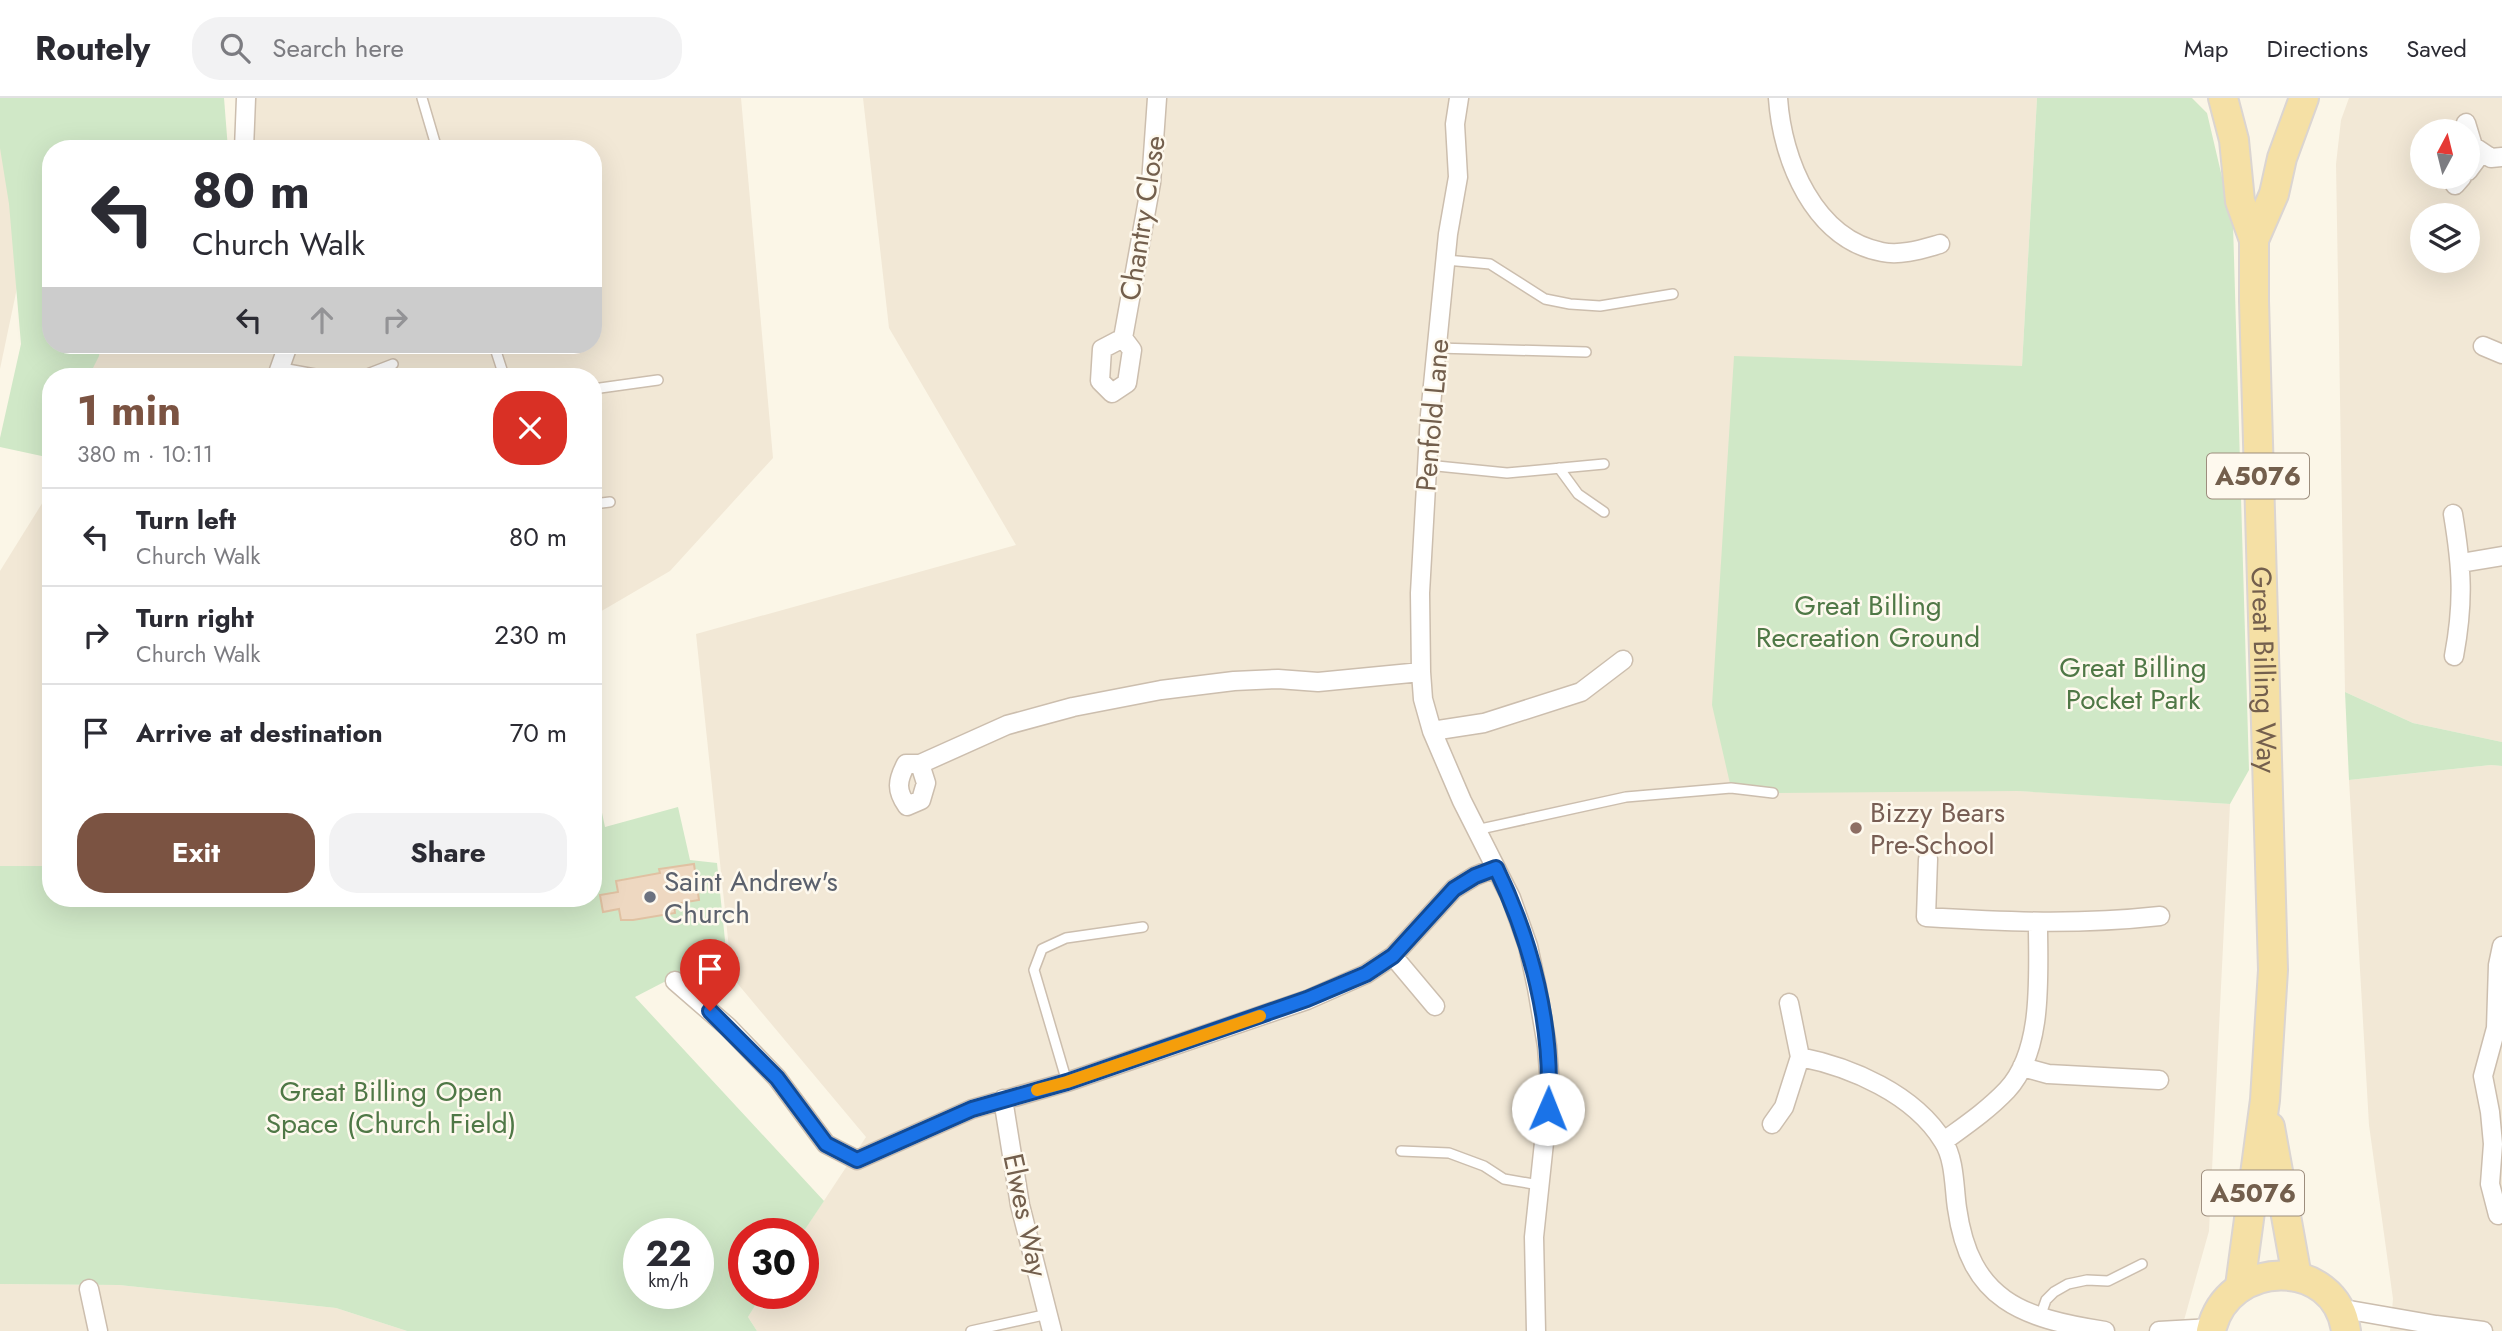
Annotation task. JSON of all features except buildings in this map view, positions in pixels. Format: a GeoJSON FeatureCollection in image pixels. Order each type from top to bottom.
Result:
{"type":"FeatureCollection","features":[{"type":"Feature","properties":{"kind":"main road","name":"Great Billing Way"},"geometry":{"type":"LineString","coordinates":[[2223,98],[2234,140],[2240,201],[2254,240],[2273,970],[2265,1100],[2240,1286]]}},
{"type":"Feature","properties":{"kind":"main road","name":"Great Billing Way"},"geometry":{"type":"LineString","coordinates":[[2254,240],[2273,194],[2286,145],[2304,98]]}},
{"type":"Feature","properties":{"kind":"main road","name":"Great Billing Way"},"geometry":{"type":"LineString","coordinates":[[2265,1100],[2297,1277]]}},
{"type":"Feature","properties":{"kind":"main road"},"geometry":{"type":"LineString","coordinates":[[2211,1329],[2217,1312],[2227,1297],[2240,1286],[2277,1274],[2313,1283],[2327,1294],[2342,1320]]}},
{"type":"Feature","properties":{"kind":"street"},"geometry":{"type":"LineString","coordinates":[[244,140],[246,98]]}},
{"type":"Feature","properties":{"kind":"street","name":"Chantry Close"},"geometry":{"type":"LineString","coordinates":[[1123,338],[1151,183],[1157,98]]}},
{"type":"Feature","properties":{"kind":"street","name":"Penfold Lane"},"geometry":{"type":"LineString","coordinates":[[1460,98],[1455,124],[1458,177],[1446,260],[1427,465],[1420,593],[1421,672],[1423,699],[1432,731],[1476,830],[1511,898],[1528,946],[1547,1046],[1550,1086],[1534,1237],[1536,1331]]}},
{"type":"Feature","properties":{"kind":"street"},"geometry":{"type":"LineString","coordinates":[[1778,98],[1781,127],[1791,162],[1806,196],[1825,220],[1857,244],[1884,253],[1913,251],[1940,244]]}},
{"type":"Feature","properties":{"kind":"street"},"geometry":{"type":"LineString","coordinates":[[2480,154],[2482,152],[2491,158],[2502,157]]}},
{"type":"Feature","properties":{"kind":"street"},"geometry":{"type":"LineString","coordinates":[[2483,346],[2502,354]]}},
{"type":"Feature","properties":{"kind":"street"},"geometry":{"type":"LineString","coordinates":[[2453,514],[2461,563],[2461,615],[2454,656]]}},
{"type":"Feature","properties":{"kind":"street"},"geometry":{"type":"LineString","coordinates":[[2461,563],[2502,556]]}},
{"type":"Feature","properties":{"kind":"street"},"geometry":{"type":"LineString","coordinates":[[1432,731],[1484,723],[1580,692],[1623,660]]}},
{"type":"Feature","properties":{"kind":"street"},"geometry":{"type":"LineString","coordinates":[[920,764],[1007,725],[1073,706],[1161,690],[1234,681],[1278,679],[1318,682],[1421,672]]}},
{"type":"Feature","properties":{"kind":"street"},"geometry":{"type":"LineString","coordinates":[[1928,859],[1926,917],[2038,923],[2104,922],[2160,916]]}},
{"type":"Feature","properties":{"kind":"street"},"geometry":{"type":"LineString","coordinates":[[675,981],[728,1027],[777,1078],[826,1144],[857,1160],[972,1109],[1067,1082],[1307,999],[1366,974],[1393,956],[1454,889],[1475,876],[1496,868]]}},
{"type":"Feature","properties":{"kind":"street"},"geometry":{"type":"LineString","coordinates":[[1944,1141],[1981,1114],[2008,1089],[2022,1067],[2034,1028],[2038,987],[2038,923]]}},
{"type":"Feature","properties":{"kind":"street"},"geometry":{"type":"LineString","coordinates":[[2498,1215],[2490,1184],[2493,1144],[2483,1076],[2499,1028],[2498,965],[2502,946]]}},
{"type":"Feature","properties":{"kind":"street"},"geometry":{"type":"LineString","coordinates":[[1393,956],[1434,1006]]}},
{"type":"Feature","properties":{"kind":"street"},"geometry":{"type":"LineString","coordinates":[[1772,1124],[1784,1107],[1800,1057],[1789,1003]]}},
{"type":"Feature","properties":{"kind":"street"},"geometry":{"type":"LineString","coordinates":[[1800,1057],[1845,1069],[1887,1090],[1924,1119],[1944,1141],[1952,1168],[1961,1237],[1974,1266],[1984,1280],[2008,1303],[2040,1318],[2074,1329],[2105,1331]]}},
{"type":"Feature","properties":{"kind":"street"},"geometry":{"type":"LineString","coordinates":[[2022,1067],[2048,1074],[2159,1080]]}},
{"type":"Feature","properties":{"kind":"street","name":"Elwes Way"},"geometry":{"type":"LineString","coordinates":[[1003,1099],[1020,1205],[1050,1323]]}},
{"type":"Feature","properties":{"kind":"street"},"geometry":{"type":"LineString","coordinates":[[89,1289],[98,1331]]}},
{"type":"Feature","properties":{"kind":"street"},"geometry":{"type":"LineString","coordinates":[[2342,1320],[2483,1331]]}},
{"type":"Feature","properties":{"kind":"street"},"geometry":{"type":"LineString","coordinates":[[2159,1331],[2211,1329]]}},
{"type":"Feature","properties":{"kind":"lane"},"geometry":{"type":"LineString","coordinates":[[422,98],[434,140]]}},
{"type":"Feature","properties":{"kind":"lane"},"geometry":{"type":"LineString","coordinates":[[1446,260],[1490,264],[1545,299],[1570,304],[1600,306],[1673,294]]}},
{"type":"Feature","properties":{"kind":"lane"},"geometry":{"type":"LineString","coordinates":[[1437,348],[1586,352]]}},
{"type":"Feature","properties":{"kind":"lane"},"geometry":{"type":"LineString","coordinates":[[383,368],[393,364]]}},
{"type":"Feature","properties":{"kind":"lane"},"geometry":{"type":"LineString","coordinates":[[602,388],[658,380]]}},
{"type":"Feature","properties":{"kind":"lane"},"geometry":{"type":"LineString","coordinates":[[1427,465],[1507,472],[1604,464]]}},
{"type":"Feature","properties":{"kind":"lane"},"geometry":{"type":"LineString","coordinates":[[1559,468],[1578,494],[1604,512]]}},
{"type":"Feature","properties":{"kind":"lane"},"geometry":{"type":"LineString","coordinates":[[602,503],[610,502]]}},
{"type":"Feature","properties":{"kind":"lane"},"geometry":{"type":"LineString","coordinates":[[1476,830],[1626,797],[1731,788],[1773,793]]}},
{"type":"Feature","properties":{"kind":"lane"},"geometry":{"type":"LineString","coordinates":[[1067,1082],[1034,970],[1042,948],[1066,938],[1143,927]]}},
{"type":"Feature","properties":{"kind":"lane"},"geometry":{"type":"LineString","coordinates":[[1401,1151],[1449,1153],[1484,1166],[1504,1179],[1539,1185]]}},
{"type":"Feature","properties":{"kind":"lane"},"geometry":{"type":"LineString","coordinates":[[2040,1318],[2046,1300],[2068,1284],[2087,1280],[2108,1281],[2142,1264]]}},
{"type":"Feature","properties":{"kind":"lane"},"geometry":{"type":"LineString","coordinates":[[971,1331],[1050,1323]]}},
{"type":"Feature","properties":{"kind":"shaded area"},"geometry":{"type":"Polygon","coordinates":[[[0,98],[7,98],[26,245],[0,369],[0,98]]]}},
{"type":"Feature","properties":{"kind":"shaded area"},"geometry":{"type":"Polygon","coordinates":[[[255,98],[741,98],[773,458],[670,571],[602,611],[602,368],[92,368],[96,354],[602,354],[602,140],[253,140],[255,98]]]}},
{"type":"Feature","properties":{"kind":"shaded area"},"geometry":{"type":"Polygon","coordinates":[[[863,98],[2037,98],[2022,366],[2018,791],[2230,804],[2209,1231],[2181,1331],[757,1331],[748,1317],[753,1309],[819,1309],[819,1218],[813,1218],[866,1137],[732,977],[696,634],[1016,545],[889,328],[863,98]]]}},
{"type":"Feature","properties":{"kind":"shaded area"},"geometry":{"type":"Polygon","coordinates":[[[2349,98],[2502,98],[2502,742],[2413,723],[2345,692],[2336,164],[2341,120],[2349,98]]]}},
{"type":"Feature","properties":{"kind":"shaded area"},"geometry":{"type":"Polygon","coordinates":[[[42,503],[42,866],[0,866],[0,571],[42,503]]]}},
{"type":"Feature","properties":{"kind":"shaded area"},"geometry":{"type":"Polygon","coordinates":[[[2502,766],[2502,1331],[2390,1331],[2393,1299],[2369,1125],[2349,780],[2502,766]]]}},
{"type":"Feature","properties":{"kind":"shaded area"},"geometry":{"type":"Polygon","coordinates":[[[0,1284],[119,1285],[336,1308],[407,1331],[0,1331],[0,1284]]]}},
{"type":"Feature","properties":{"kind":"green space"},"geometry":{"type":"Polygon","coordinates":[[[0,98],[224,98],[227,140],[42,140],[42,354],[99,354],[93,368],[42,368],[42,456],[0,447],[21,344],[9,204],[0,148],[0,98]]]}},
{"type":"Feature","properties":{"kind":"green space"},"geometry":{"type":"Polygon","coordinates":[[[2037,98],[2192,98],[2207,113],[2233,224],[2249,770],[2230,804],[2017,791],[1774,793],[1731,788],[1712,705],[1734,356],[2022,366],[2037,98]]]}},
{"type":"Feature","properties":{"kind":"green space"},"geometry":{"type":"Polygon","coordinates":[[[2345,692],[2413,723],[2502,742],[2502,766],[2349,780],[2345,692]]]}},
{"type":"Feature","properties":{"kind":"green space","name":"Great Billing Open Space (Church Field)"},"geometry":{"type":"Polygon","coordinates":[[[678,807],[690,860],[717,863],[726,950],[635,997],[824,1201],[813,1218],[728,1218],[728,1309],[753,1309],[748,1317],[757,1331],[407,1331],[336,1308],[119,1285],[0,1284],[0,866],[42,866],[42,907],[602,907],[602,813],[605,827],[678,807]]]}},
{"type":"Feature","properties":{"kind":"slow traffic"},"geometry":{"type":"LineString","coordinates":[[1037,1090],[1260,1016]]}},
{"type":"Feature","properties":{"kind":"place","name":"Bizzy Bears Pre-School"},"geometry":{"type":"Point","coordinates":[1856,828]}},
{"type":"Feature","properties":{"kind":"place","name":"Saint Andrew's Church"},"geometry":{"type":"Point","coordinates":[650,897]}},
{"type":"Feature","properties":{"kind":"route"},"geometry":{"type":"LineString","coordinates":[[710,1011],[777,1078],[826,1144],[857,1160],[972,1109],[1067,1082],[1307,999],[1366,974],[1393,956],[1454,889],[1475,876],[1496,868],[1511,898],[1528,946],[1547,1046],[1550,1086],[1548,1109]]}},
{"type":"Feature","properties":{"kind":"park label","name":"Great Billing Recreation Ground"},"geometry":{"type":"Point","coordinates":[1868,621]}},
{"type":"Feature","properties":{"kind":"park label","name":"Great Billing Pocket Park"},"geometry":{"type":"Point","coordinates":[2133,683]}}]}
